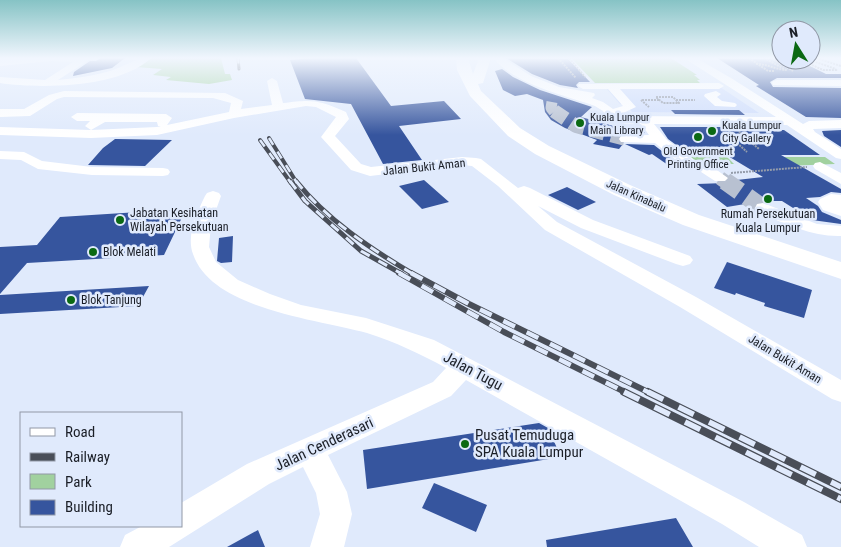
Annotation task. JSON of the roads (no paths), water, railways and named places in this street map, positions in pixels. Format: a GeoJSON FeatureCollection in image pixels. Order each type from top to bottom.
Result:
{"type":"FeatureCollection","features":[{"type":"Feature","properties":{"kind":"highway","name":"Jalan Kinabalu"},"geometry":{"type":"LineString","coordinates":[[472,84],[475,93],[486,106],[514,132],[542,150],[622,190],[690,220],[841,271]]}},
{"type":"Feature","properties":{"kind":"highway","name":"Jalan Kinabalu"},"geometry":{"type":"LineString","coordinates":[[480,84],[498,105],[526,131],[592,168],[676,204],[841,259]]}},
{"type":"Feature","properties":{"kind":"street"},"geometry":{"type":"LineString","coordinates":[[14,84],[30,84]]}},
{"type":"Feature","properties":{"kind":"street"},"geometry":{"type":"LineString","coordinates":[[0,88],[26,88],[43,84]]}},
{"type":"Feature","properties":{"kind":"street"},"geometry":{"type":"LineString","coordinates":[[273,84],[278,107]]}},
{"type":"Feature","properties":{"kind":"street"},"geometry":{"type":"LineString","coordinates":[[544,84],[580,90],[655,91],[789,116]]}},
{"type":"Feature","properties":{"kind":"street"},"geometry":{"type":"LineString","coordinates":[[696,84],[707,100],[771,124]]}},
{"type":"Feature","properties":{"kind":"street"},"geometry":{"type":"LineString","coordinates":[[700,84],[707,100],[712,121],[771,124],[789,116]]}},
{"type":"Feature","properties":{"kind":"street"},"geometry":{"type":"LineString","coordinates":[[580,90],[607,109],[612,117],[640,121],[760,84]]}},
{"type":"Feature","properties":{"kind":"street"},"geometry":{"type":"LineString","coordinates":[[762,84],[789,116],[809,133],[841,155]]}},
{"type":"Feature","properties":{"kind":"street"},"geometry":{"type":"LineString","coordinates":[[778,84],[827,84]]}},
{"type":"Feature","properties":{"kind":"street"},"geometry":{"type":"LineString","coordinates":[[552,102],[580,90]]}},
{"type":"Feature","properties":{"kind":"street"},"geometry":{"type":"LineString","coordinates":[[620,91],[655,91]]}},
{"type":"Feature","properties":{"kind":"street"},"geometry":{"type":"LineString","coordinates":[[620,91],[637,105],[619,110],[616,113],[640,121],[690,164],[702,166],[718,176]]}},
{"type":"Feature","properties":{"kind":"street"},"geometry":{"type":"LineString","coordinates":[[0,113],[26,113],[59,95],[213,95],[225,96],[237,101],[234,114]]}},
{"type":"Feature","properties":{"kind":"street","name":"Jalan Bukit Aman"},"geometry":{"type":"LineString","coordinates":[[0,131],[38,123],[82,134],[157,131],[234,114],[313,103],[342,115],[343,119],[330,132],[328,137],[361,170],[381,171],[468,161],[480,164],[551,226],[688,302],[841,392]]}},
{"type":"Feature","properties":{"kind":"street"},"geometry":{"type":"LineString","coordinates":[[26,113],[38,123]]}},
{"type":"Feature","properties":{"kind":"street"},"geometry":{"type":"LineString","coordinates":[[77,117],[166,118],[157,131]]}},
{"type":"Feature","properties":{"kind":"street"},"geometry":{"type":"LineString","coordinates":[[82,134],[102,118]]}},
{"type":"Feature","properties":{"kind":"street"},"geometry":{"type":"LineString","coordinates":[[0,122],[38,123]]}},
{"type":"Feature","properties":{"kind":"street"},"geometry":{"type":"LineString","coordinates":[[809,133],[806,128],[809,125],[841,124]]}},
{"type":"Feature","properties":{"kind":"street"},"geometry":{"type":"LineString","coordinates":[[626,139],[661,141]]}},
{"type":"Feature","properties":{"kind":"street"},"geometry":{"type":"LineString","coordinates":[[0,155],[24,156],[38,165],[92,171],[163,172]]}},
{"type":"Feature","properties":{"kind":"street"},"geometry":{"type":"LineString","coordinates":[[820,166],[841,179]]}},
{"type":"Feature","properties":{"kind":"street"},"geometry":{"type":"LineString","coordinates":[[506,187],[526,191],[563,213],[683,260]]}},
{"type":"Feature","properties":{"kind":"street","name":"Jalan Tugu"},"geometry":{"type":"LineString","coordinates":[[213,196],[201,226],[200,241],[202,255],[208,265],[219,275],[260,298],[304,313],[355,322],[426,346],[733,513],[790,547]]}},
{"type":"Feature","properties":{"kind":"street"},"geometry":{"type":"LineString","coordinates":[[841,200],[831,199],[826,202],[829,206],[841,211]]}},
{"type":"Feature","properties":{"kind":"street"},"geometry":{"type":"LineString","coordinates":[[763,208],[816,230],[841,231]]}},
{"type":"Feature","properties":{"kind":"street","name":"Jalan Cenderasari"},"geometry":{"type":"LineString","coordinates":[[182,520],[258,474],[442,389],[464,366]]}},
{"type":"Feature","properties":{"kind":"street"},"geometry":{"type":"LineString","coordinates":[[310,450],[331,492],[336,514],[327,547]]}},
{"type":"Feature","properties":{"kind":"street"},"geometry":{"type":"LineString","coordinates":[[137,547],[171,527]]}},
{"type":"Feature","properties":{"kind":"tunnel"},"geometry":{"type":"LineString","coordinates":[[552,102],[551,108],[555,113]]}},
{"type":"Feature","properties":{"kind":"tunnel"},"geometry":{"type":"LineString","coordinates":[[554,111],[576,126],[626,139]]}},
{"type":"Feature","properties":{"kind":"tunnel"},"geometry":{"type":"LineString","coordinates":[[720,178],[727,183]]}},
{"type":"Feature","properties":{"kind":"tunnel"},"geometry":{"type":"LineString","coordinates":[[725,181],[763,208]]}},
{"type":"Feature","properties":{"kind":"railway"},"geometry":{"type":"LineString","coordinates":[[269,138],[297,183]]}},
{"type":"Feature","properties":{"kind":"railway"},"geometry":{"type":"LineString","coordinates":[[260,140],[291,183]]}},
{"type":"Feature","properties":{"kind":"railway"},"geometry":{"type":"LineString","coordinates":[[290,181],[305,201],[361,251],[402,274]]}},
{"type":"Feature","properties":{"kind":"railway"},"geometry":{"type":"LineString","coordinates":[[296,181],[321,208],[350,233],[413,274]]}},
{"type":"Feature","properties":{"kind":"railway"},"geometry":{"type":"LineString","coordinates":[[399,273],[504,332],[627,393]]}},
{"type":"Feature","properties":{"kind":"railway"},"geometry":{"type":"LineString","coordinates":[[411,273],[469,304],[650,393]]}},
{"type":"Feature","properties":{"kind":"railway"},"geometry":{"type":"LineString","coordinates":[[624,392],[841,499]]}},
{"type":"Feature","properties":{"kind":"railway"},"geometry":{"type":"LineString","coordinates":[[648,392],[841,487]]}},
{"type":"Feature","properties":{"kind":"place","name":"Kuala Lumpur Main Library"},"geometry":{"type":"Point","coordinates":[580,123]}},
{"type":"Feature","properties":{"kind":"place","name":"Kuala Lumpur City Gallery"},"geometry":{"type":"Point","coordinates":[712,131]}},
{"type":"Feature","properties":{"kind":"place","name":"Old Government Printing Office"},"geometry":{"type":"Point","coordinates":[698,137]}},
{"type":"Feature","properties":{"kind":"place","name":"Rumah Persekutuan Kuala Lumpur"},"geometry":{"type":"Point","coordinates":[768,199]}},
{"type":"Feature","properties":{"kind":"place","name":"Jabatan Kesihatan Wilayah Persekutuan"},"geometry":{"type":"Point","coordinates":[120,220]}},
{"type":"Feature","properties":{"kind":"place","name":"Blok Melati"},"geometry":{"type":"Point","coordinates":[93,252]}},
{"type":"Feature","properties":{"kind":"place","name":"Blok Tanjung"},"geometry":{"type":"Point","coordinates":[71,300]}},
{"type":"Feature","properties":{"kind":"place","name":"Pusat Temuduga SPA Kuala Lumpur"},"geometry":{"type":"Point","coordinates":[465,444]}}]}
